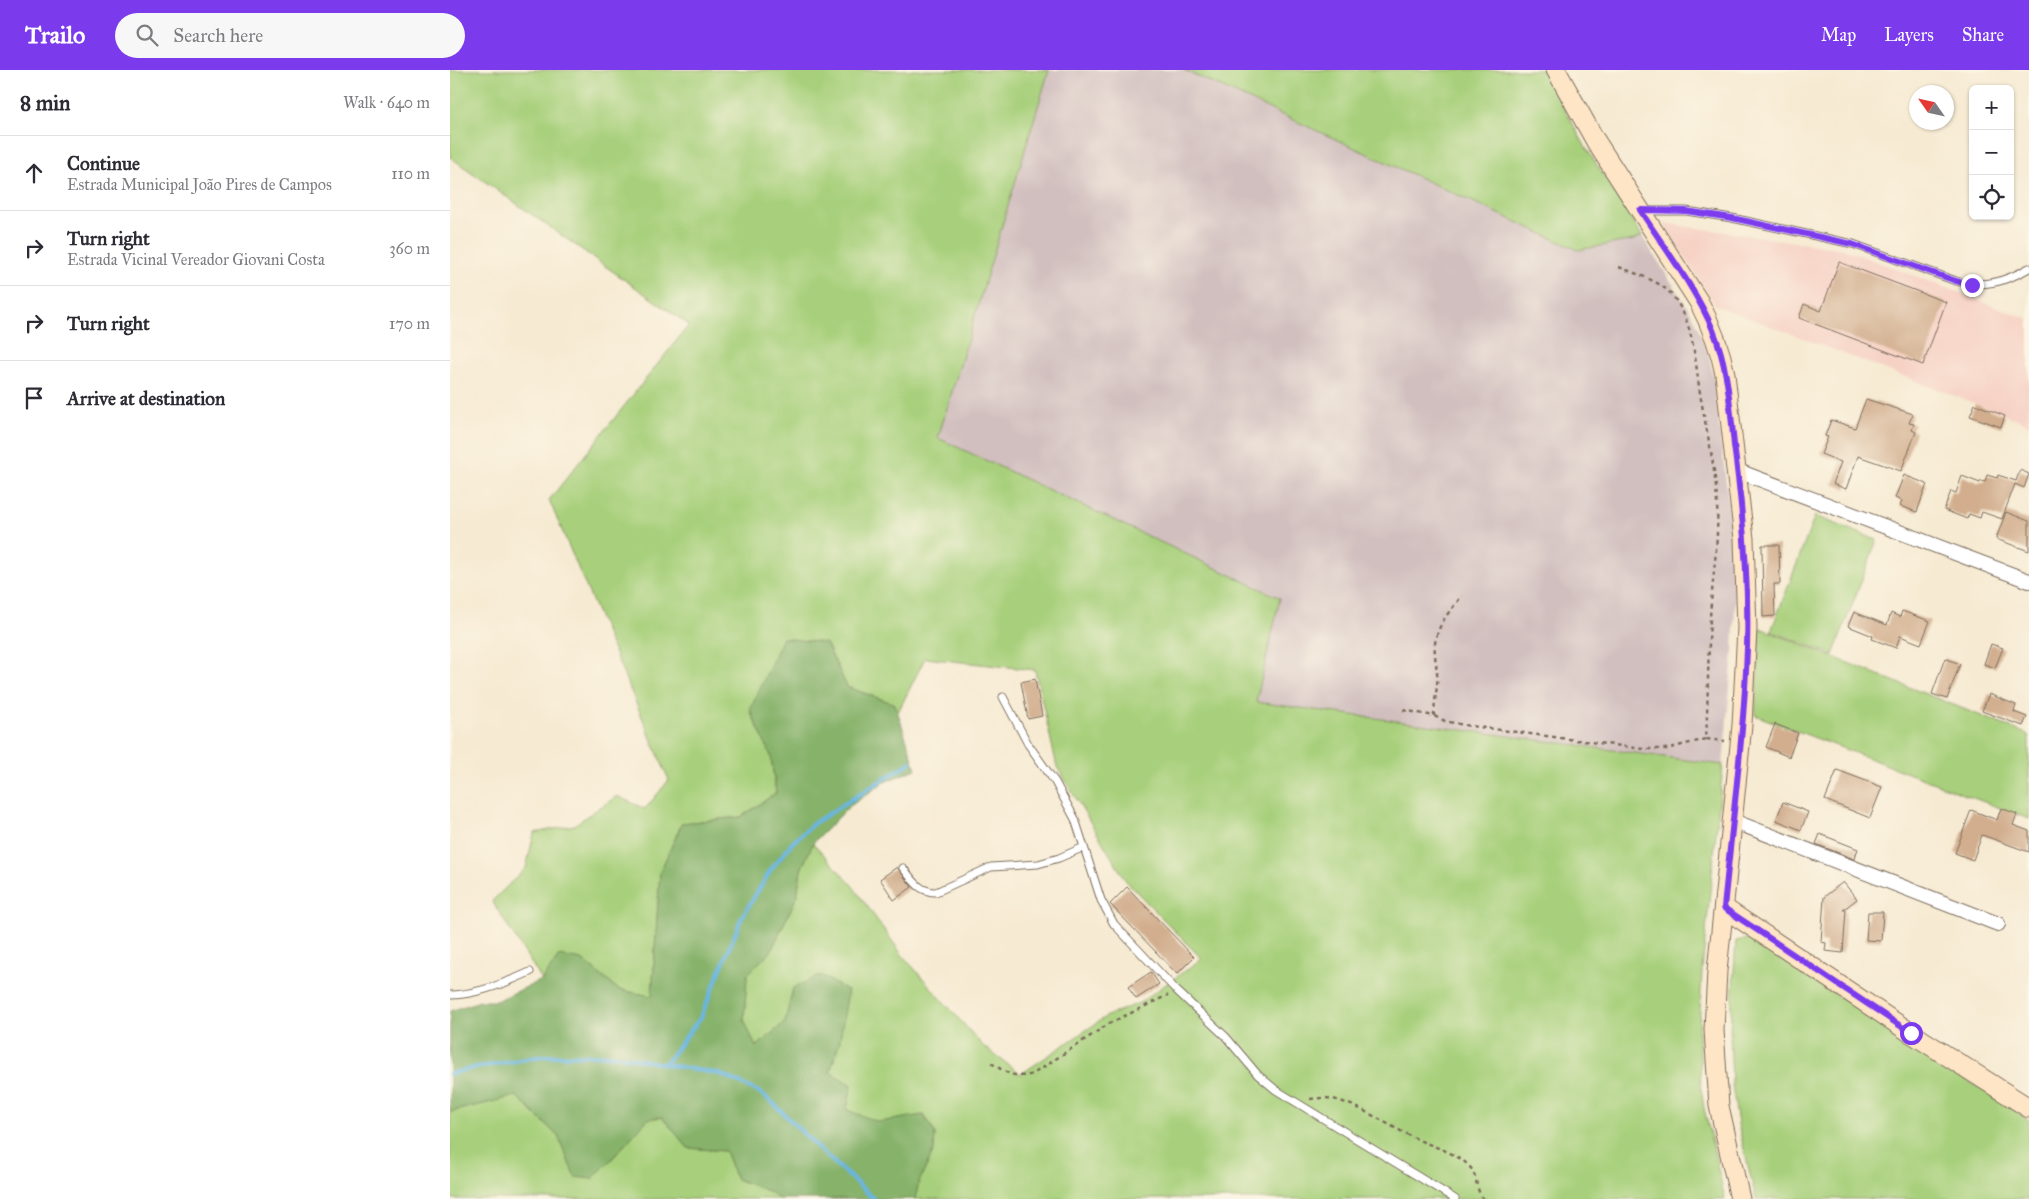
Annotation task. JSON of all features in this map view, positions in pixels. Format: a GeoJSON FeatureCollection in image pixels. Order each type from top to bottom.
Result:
{"type":"FeatureCollection","features":[{"type":"Feature","properties":{"kind":"street"},"geometry":{"type":"LineString","coordinates":[[1556,70],[1595,140],[1699,302],[1713,330],[1721,353],[1725,374],[1738,471],[1744,539],[1747,649],[1740,749],[1717,971],[1714,1030],[1716,1086],[1723,1128],[1740,1199]]}},
{"type":"Feature","properties":{"kind":"street"},"geometry":{"type":"LineString","coordinates":[[1738,471],[2029,581]]}},
{"type":"Feature","properties":{"kind":"street"},"geometry":{"type":"LineString","coordinates":[[1732,821],[1998,924]]}},
{"type":"Feature","properties":{"kind":"street"},"geometry":{"type":"LineString","coordinates":[[1724,908],[1911,1033],[2029,1108]]}},
{"type":"Feature","properties":{"kind":"lane"},"geometry":{"type":"LineString","coordinates":[[1640,210],[1686,211],[1705,214],[1852,244],[1972,285],[1999,281],[2029,268]]}},
{"type":"Feature","properties":{"kind":"lane"},"geometry":{"type":"LineString","coordinates":[[1004,697],[1028,744],[1055,782],[1075,819],[1101,900],[1114,924],[1176,990],[1226,1036],[1258,1075],[1290,1100],[1455,1199]]}},
{"type":"Feature","properties":{"kind":"lane"},"geometry":{"type":"LineString","coordinates":[[903,868],[917,886],[927,892],[936,892],[991,867],[1038,864],[1059,858],[1084,847]]}},
{"type":"Feature","properties":{"kind":"lane"},"geometry":{"type":"LineString","coordinates":[[450,995],[460,995],[511,981],[530,972]]}},
{"type":"Feature","properties":{"kind":"path"},"geometry":{"type":"LineString","coordinates":[[1619,267],[1645,277],[1671,294],[1686,319],[1696,361],[1701,399],[1711,444],[1717,502],[1717,550],[1710,617],[1706,739]]}},
{"type":"Feature","properties":{"kind":"path"},"geometry":{"type":"LineString","coordinates":[[1434,716],[1434,694],[1437,684],[1436,635],[1462,596]]}},
{"type":"Feature","properties":{"kind":"path"},"geometry":{"type":"LineString","coordinates":[[1403,710],[1434,716],[1445,722],[1464,725],[1657,750],[1706,739],[1726,741],[1740,749]]}},
{"type":"Feature","properties":{"kind":"path"},"geometry":{"type":"LineString","coordinates":[[991,1063],[1008,1073],[1022,1077],[1033,1074],[1110,1024],[1176,990]]}},
{"type":"Feature","properties":{"kind":"path"},"geometry":{"type":"LineString","coordinates":[[1290,1100],[1335,1099],[1458,1158],[1469,1166],[1474,1173],[1479,1194],[1484,1199]]}},
{"type":"Feature","properties":{"kind":"shaded area"},"geometry":{"type":"Polygon","coordinates":[[[1049,70],[1184,70],[1578,250],[1634,240],[1642,236],[1694,318],[1709,356],[1713,376],[1733,540],[1735,602],[1733,651],[1723,765],[1256,702],[938,438],[1049,70]]]}},
{"type":"Feature","properties":{"kind":"shaded area"},"geometry":{"type":"Polygon","coordinates":[[[1663,223],[1843,249],[2029,319],[2029,424],[1715,305],[1663,223]]]}},
{"type":"Feature","properties":{"kind":"green space"},"geometry":{"type":"Polygon","coordinates":[[[450,70],[1049,70],[938,438],[1280,598],[1256,702],[1723,765],[1702,970],[1699,1030],[1701,1088],[1704,1108],[1725,1199],[915,1199],[919,1182],[934,1150],[935,1133],[924,1115],[879,1123],[846,1110],[830,1072],[840,1040],[793,988],[785,1022],[756,1048],[744,1020],[747,975],[771,951],[797,896],[801,870],[813,843],[852,885],[903,956],[984,1047],[1021,1074],[1107,1016],[1139,1003],[1202,959],[1126,881],[1057,767],[1035,670],[925,658],[897,714],[895,704],[847,687],[826,643],[750,710],[771,756],[776,793],[741,817],[682,823],[660,872],[652,996],[619,990],[582,960],[559,956],[542,980],[492,901],[526,868],[534,833],[574,825],[617,796],[645,809],[669,780],[549,500],[689,325],[450,157],[450,70]]]}},
{"type":"Feature","properties":{"kind":"green space"},"geometry":{"type":"Polygon","coordinates":[[[1184,70],[1543,70],[1585,146],[1642,236],[1634,240],[1578,250],[1184,70]]]}},
{"type":"Feature","properties":{"kind":"green space"},"geometry":{"type":"Polygon","coordinates":[[[1815,516],[1877,540],[1833,655],[1771,631],[1815,516]]]}},
{"type":"Feature","properties":{"kind":"green space"},"geometry":{"type":"Polygon","coordinates":[[[1760,628],[2029,735],[2029,819],[1755,715],[1760,628]]]}},
{"type":"Feature","properties":{"kind":"green space"},"geometry":{"type":"Polygon","coordinates":[[[783,638],[826,643],[847,687],[895,704],[916,769],[884,782],[850,806],[813,843],[801,870],[797,896],[771,951],[747,975],[744,1020],[756,1047],[785,1022],[793,988],[821,975],[848,991],[840,1040],[830,1072],[852,1085],[847,1110],[879,1122],[923,1115],[935,1133],[934,1150],[919,1182],[915,1199],[779,1199],[768,1191],[736,1179],[725,1151],[688,1148],[662,1117],[648,1119],[592,1179],[575,1177],[558,1136],[516,1096],[450,1112],[450,1011],[480,1001],[496,1001],[542,980],[559,956],[582,960],[619,990],[652,996],[660,872],[682,823],[741,817],[776,793],[771,756],[750,710],[783,638]]]}},
{"type":"Feature","properties":{"kind":"green space"},"geometry":{"type":"Polygon","coordinates":[[[1751,938],[2029,1120],[2029,1199],[1756,1199],[1738,1124],[1732,1085],[1730,1030],[1736,941],[1751,938]]]}},
{"type":"Feature","properties":{"kind":"green space"},"geometry":{"type":"Polygon","coordinates":[[[516,1096],[558,1136],[575,1177],[611,1160],[648,1118],[663,1117],[688,1148],[725,1151],[736,1179],[768,1191],[779,1199],[450,1199],[450,1112],[516,1096]]]}},
{"type":"Feature","properties":{"kind":"building"},"geometry":{"type":"Polygon","coordinates":[[[1839,262],[1946,302],[1923,365],[1799,318],[1804,304],[1821,311],[1839,262]]]}},
{"type":"Feature","properties":{"kind":"building"},"geometry":{"type":"Polygon","coordinates":[[[1866,399],[1913,414],[1909,423],[1914,424],[1912,430],[1916,432],[1901,471],[1858,456],[1846,489],[1833,484],[1841,462],[1821,454],[1828,437],[1825,436],[1831,420],[1855,428],[1866,399]]]}},
{"type":"Feature","properties":{"kind":"building"},"geometry":{"type":"Polygon","coordinates":[[[1975,404],[2005,416],[2001,427],[1970,416],[1975,404]]]}},
{"type":"Feature","properties":{"kind":"building"},"geometry":{"type":"Polygon","coordinates":[[[2020,470],[2029,474],[2024,488],[2015,484],[2002,519],[1982,512],[1980,518],[1969,514],[1967,519],[1944,510],[1951,491],[1956,493],[1962,476],[1980,483],[1981,481],[1985,482],[1987,475],[1997,478],[1998,475],[2016,481],[2020,470]]]}},
{"type":"Feature","properties":{"kind":"building"},"geometry":{"type":"Polygon","coordinates":[[[1904,475],[1927,484],[1917,512],[1900,506],[1902,501],[1895,498],[1904,475]]]}},
{"type":"Feature","properties":{"kind":"building"},"geometry":{"type":"Polygon","coordinates":[[[2006,512],[2029,521],[2029,551],[1996,539],[2006,512]]]}},
{"type":"Feature","properties":{"kind":"building"},"geometry":{"type":"Polygon","coordinates":[[[1762,545],[1779,545],[1780,584],[1774,584],[1775,616],[1763,617],[1762,545]]]}},
{"type":"Feature","properties":{"kind":"building"},"geometry":{"type":"Polygon","coordinates":[[[1902,611],[1930,621],[1921,644],[1900,636],[1896,648],[1872,639],[1873,636],[1848,626],[1854,612],[1887,625],[1891,613],[1900,617],[1902,611]]]}},
{"type":"Feature","properties":{"kind":"building"},"geometry":{"type":"Polygon","coordinates":[[[1991,644],[2003,648],[1995,668],[1984,664],[1991,644]]]}},
{"type":"Feature","properties":{"kind":"building"},"geometry":{"type":"Polygon","coordinates":[[[1945,658],[1960,664],[1947,699],[1932,694],[1945,658]]]}},
{"type":"Feature","properties":{"kind":"building"},"geometry":{"type":"Polygon","coordinates":[[[1035,679],[1042,716],[1028,719],[1021,682],[1035,679]]]}},
{"type":"Feature","properties":{"kind":"building"},"geometry":{"type":"Polygon","coordinates":[[[1989,694],[2016,705],[2014,712],[2027,717],[2023,726],[1982,711],[1989,694]]]}},
{"type":"Feature","properties":{"kind":"building"},"geometry":{"type":"Polygon","coordinates":[[[1775,724],[1798,733],[1789,757],[1766,747],[1775,724]]]}},
{"type":"Feature","properties":{"kind":"building"},"geometry":{"type":"Polygon","coordinates":[[[1837,770],[1882,787],[1870,818],[1825,800],[1837,770]]]}},
{"type":"Feature","properties":{"kind":"building"},"geometry":{"type":"Polygon","coordinates":[[[1783,802],[1808,812],[1801,830],[1776,820],[1783,802]]]}},
{"type":"Feature","properties":{"kind":"building"},"geometry":{"type":"Polygon","coordinates":[[[2001,808],[2017,814],[2013,825],[2029,831],[2029,852],[1982,835],[1973,860],[1955,853],[1971,810],[1997,820],[2001,808]]]}},
{"type":"Feature","properties":{"kind":"building"},"geometry":{"type":"Polygon","coordinates":[[[1820,834],[1858,849],[1854,859],[1816,844],[1820,834]]]}},
{"type":"Feature","properties":{"kind":"building"},"geometry":{"type":"Polygon","coordinates":[[[897,867],[912,887],[894,900],[880,879],[897,867]]]}},
{"type":"Feature","properties":{"kind":"building"},"geometry":{"type":"Polygon","coordinates":[[[1843,882],[1857,899],[1843,910],[1846,910],[1843,953],[1825,951],[1826,943],[1821,942],[1824,897],[1843,882]]]}},
{"type":"Feature","properties":{"kind":"building"},"geometry":{"type":"Polygon","coordinates":[[[1127,887],[1194,957],[1177,974],[1110,904],[1127,887]]]}},
{"type":"Feature","properties":{"kind":"building"},"geometry":{"type":"Polygon","coordinates":[[[1868,912],[1883,912],[1881,941],[1866,940],[1868,912]]]}},
{"type":"Feature","properties":{"kind":"building"},"geometry":{"type":"Polygon","coordinates":[[[1151,972],[1159,984],[1136,999],[1128,987],[1151,972]]]}},
{"type":"Feature","properties":{"kind":"waterway"},"geometry":{"type":"LineString","coordinates":[[665,1064],[701,1017],[742,917],[772,868],[792,843],[814,823],[911,762]]}},
{"type":"Feature","properties":{"kind":"waterway"},"geometry":{"type":"LineString","coordinates":[[450,1074],[543,1056],[613,1055],[720,1074],[759,1092],[773,1103],[818,1148],[874,1199]]}},
{"type":"Feature","properties":{"kind":"route"},"geometry":{"type":"LineString","coordinates":[[1911,1033],[1724,908],[1742,725],[1747,649],[1746,572],[1738,471],[1725,374],[1721,353],[1713,330],[1699,302],[1640,210],[1659,212],[1686,211],[1732,218],[1852,244],[1972,285]]}}]}
